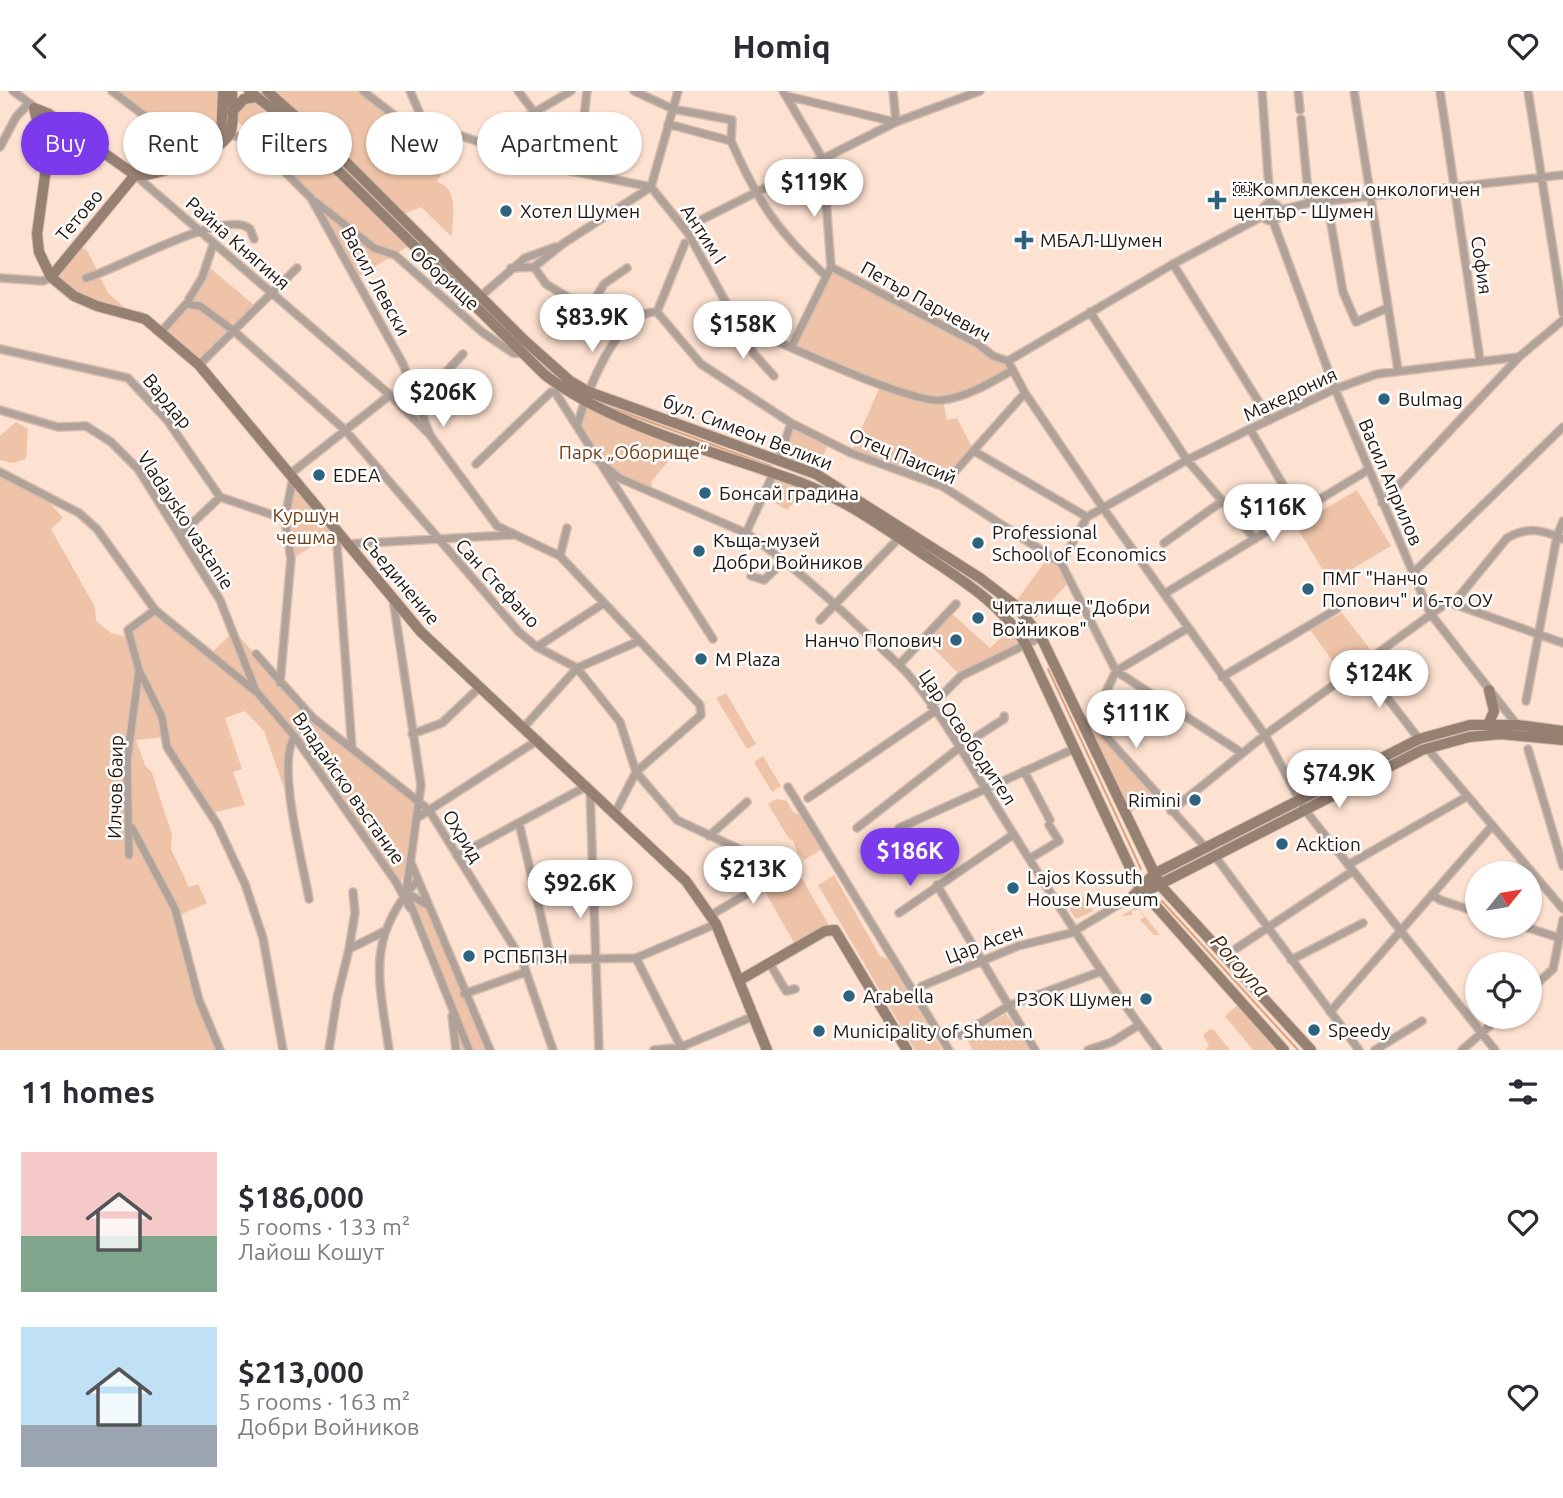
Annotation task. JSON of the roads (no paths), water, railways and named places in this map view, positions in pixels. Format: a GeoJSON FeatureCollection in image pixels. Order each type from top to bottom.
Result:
{"type":"FeatureCollection","features":[{"type":"Feature","properties":{"kind":"main road"},"geometry":{"type":"LineString","coordinates":[[223,91],[224,137]]}},
{"type":"Feature","properties":{"kind":"main road"},"geometry":{"type":"LineString","coordinates":[[224,137],[231,112],[232,91]]}},
{"type":"Feature","properties":{"kind":"main road"},"geometry":{"type":"LineString","coordinates":[[231,112],[244,99],[258,93]]}},
{"type":"Feature","properties":{"kind":"main road","name":"бул. Симеон Велики"},"geometry":{"type":"LineString","coordinates":[[258,93],[339,155],[550,364],[587,397],[779,459],[816,474],[981,578],[1021,611],[1041,637],[1160,885],[1311,1050]]}},
{"type":"Feature","properties":{"kind":"main road","name":"бул. Симеон Велики"},"geometry":{"type":"LineString","coordinates":[[258,93],[545,375],[587,397],[840,502],[899,538],[989,601],[1014,625],[1026,645],[1139,892],[1284,1050]]}},
{"type":"Feature","properties":{"kind":"main road","name":"Райна Княгиня"},"geometry":{"type":"LineString","coordinates":[[29,103],[123,165]]}},
{"type":"Feature","properties":{"kind":"main road"},"geometry":{"type":"LineString","coordinates":[[29,103],[47,161],[37,234],[39,252],[51,277]]}},
{"type":"Feature","properties":{"kind":"main road","name":"Тетово"},"geometry":{"type":"LineString","coordinates":[[51,277],[137,175]]}},
{"type":"Feature","properties":{"kind":"main road","name":"Съединение"},"geometry":{"type":"LineString","coordinates":[[51,277],[74,296],[97,306],[131,313],[162,331],[199,365],[421,632],[687,881],[714,919],[767,1050]]}},
{"type":"Feature","properties":{"kind":"main road"},"geometry":{"type":"LineString","coordinates":[[1488,725],[1494,711],[1489,690]]}},
{"type":"Feature","properties":{"kind":"main road"},"geometry":{"type":"LineString","coordinates":[[1139,892],[1154,874],[1419,739],[1471,725],[1488,725],[1563,740]]}},
{"type":"Feature","properties":{"kind":"main road"},"geometry":{"type":"LineString","coordinates":[[1139,892],[1160,885],[1427,748],[1469,737],[1517,730],[1563,731]]}},
{"type":"Feature","properties":{"kind":"main road"},"geometry":{"type":"LineString","coordinates":[[740,980],[832,929],[838,933],[907,1050]]}},
{"type":"Feature","properties":{"kind":"street","name":"Райна Княгиня"},"geometry":{"type":"LineString","coordinates":[[13,91],[29,103]]}},
{"type":"Feature","properties":{"kind":"street"},"geometry":{"type":"LineString","coordinates":[[0,147],[16,117],[29,103],[28,91]]}},
{"type":"Feature","properties":{"kind":"street"},"geometry":{"type":"LineString","coordinates":[[112,91],[141,112]]}},
{"type":"Feature","properties":{"kind":"street"},"geometry":{"type":"LineString","coordinates":[[363,91],[390,112]]}},
{"type":"Feature","properties":{"kind":"street"},"geometry":{"type":"LineString","coordinates":[[410,91],[419,112]]}},
{"type":"Feature","properties":{"kind":"street"},"geometry":{"type":"LineString","coordinates":[[519,91],[534,112],[571,91]]}},
{"type":"Feature","properties":{"kind":"street"},"geometry":{"type":"LineString","coordinates":[[585,112],[587,91]]}},
{"type":"Feature","properties":{"kind":"street"},"geometry":{"type":"LineString","coordinates":[[634,91],[673,109],[733,120],[731,141],[755,195],[792,245],[826,276]]}},
{"type":"Feature","properties":{"kind":"street"},"geometry":{"type":"LineString","coordinates":[[511,268],[534,267],[564,243],[651,187],[678,91]]}},
{"type":"Feature","properties":{"kind":"street"},"geometry":{"type":"LineString","coordinates":[[893,91],[896,122]]}},
{"type":"Feature","properties":{"kind":"street"},"geometry":{"type":"LineString","coordinates":[[685,228],[896,122],[980,91]]}},
{"type":"Feature","properties":{"kind":"street"},"geometry":{"type":"LineString","coordinates":[[1262,91],[1270,204]]}},
{"type":"Feature","properties":{"kind":"street"},"geometry":{"type":"LineString","coordinates":[[1298,91],[1309,203]]}},
{"type":"Feature","properties":{"kind":"street"},"geometry":{"type":"LineString","coordinates":[[1354,91],[1398,370]]}},
{"type":"Feature","properties":{"kind":"street","name":"София"},"geometry":{"type":"LineString","coordinates":[[1440,91],[1480,360]]}},
{"type":"Feature","properties":{"kind":"street"},"geometry":{"type":"LineString","coordinates":[[1528,91],[1563,313]]}},
{"type":"Feature","properties":{"kind":"street"},"geometry":{"type":"LineString","coordinates":[[785,93],[896,122]]}},
{"type":"Feature","properties":{"kind":"street"},"geometry":{"type":"LineString","coordinates":[[785,93],[823,159],[831,267],[792,346]]}},
{"type":"Feature","properties":{"kind":"street"},"geometry":{"type":"LineString","coordinates":[[668,124],[731,141]]}},
{"type":"Feature","properties":{"kind":"street","name":"Васил Левски"},"geometry":{"type":"LineString","coordinates":[[224,137],[253,140],[311,198],[403,365],[430,435],[497,526],[560,556],[702,710],[701,715],[636,772]]}},
{"type":"Feature","properties":{"kind":"street","name":"Райна Княгиня"},"geometry":{"type":"LineString","coordinates":[[137,175],[213,245],[390,394],[430,435]]}},
{"type":"Feature","properties":{"kind":"street"},"geometry":{"type":"LineString","coordinates":[[600,175],[651,187]]}},
{"type":"Feature","properties":{"kind":"street"},"geometry":{"type":"LineString","coordinates":[[1270,204],[1280,210],[1369,195],[1563,175]]}},
{"type":"Feature","properties":{"kind":"street","name":"Антим I"},"geometry":{"type":"LineString","coordinates":[[651,187],[685,228],[754,353],[775,376]]}},
{"type":"Feature","properties":{"kind":"street","name":"Оборище"},"geometry":{"type":"LineString","coordinates":[[311,198],[374,248],[396,255],[482,332],[513,353],[524,354]]}},
{"type":"Feature","properties":{"kind":"street"},"geometry":{"type":"LineString","coordinates":[[1327,201],[1343,292],[1356,322],[1387,308]]}},
{"type":"Feature","properties":{"kind":"street"},"geometry":{"type":"LineString","coordinates":[[1270,204],[1264,208],[1263,216],[1273,221],[1280,210]]}},
{"type":"Feature","properties":{"kind":"street","name":"Петър Парчевич"},"geometry":{"type":"LineString","coordinates":[[831,267],[978,344],[993,356],[1008,361],[1173,264],[1263,216]]}},
{"type":"Feature","properties":{"kind":"street","name":"Васил Априлов"},"geometry":{"type":"LineString","coordinates":[[1273,221],[1335,389],[1381,503],[1430,613],[1517,730]]}},
{"type":"Feature","properties":{"kind":"street"},"geometry":{"type":"LineString","coordinates":[[86,278],[198,232],[239,224],[250,229],[254,239]]}},
{"type":"Feature","properties":{"kind":"street"},"geometry":{"type":"LineString","coordinates":[[481,296],[525,258],[564,243]]}},
{"type":"Feature","properties":{"kind":"street"},"geometry":{"type":"LineString","coordinates":[[577,426],[587,397],[621,329],[651,311],[657,312],[685,243]]}},
{"type":"Feature","properties":{"kind":"street"},"geometry":{"type":"LineString","coordinates":[[162,331],[188,302],[202,278],[213,245]]}},
{"type":"Feature","properties":{"kind":"street"},"geometry":{"type":"LineString","coordinates":[[1173,264],[1270,420]]}},
{"type":"Feature","properties":{"kind":"street"},"geometry":{"type":"LineString","coordinates":[[534,267],[546,284],[621,329]]}},
{"type":"Feature","properties":{"kind":"street"},"geometry":{"type":"LineString","coordinates":[[199,365],[297,268]]}},
{"type":"Feature","properties":{"kind":"street"},"geometry":{"type":"LineString","coordinates":[[589,309],[604,283],[627,268]]}},
{"type":"Feature","properties":{"kind":"street"},"geometry":{"type":"LineString","coordinates":[[0,278],[43,281],[51,277]]}},
{"type":"Feature","properties":{"kind":"street","name":"Сан Стефано"},"geometry":{"type":"LineString","coordinates":[[188,302],[200,306],[234,331],[345,430],[500,613],[537,647],[577,668],[620,722],[636,772],[677,820],[777,867],[781,874],[714,919]]}},
{"type":"Feature","properties":{"kind":"street","name":"Отец Паисий"},"geometry":{"type":"LineString","coordinates":[[657,312],[701,364],[791,423],[851,453],[942,486],[1061,563]]}},
{"type":"Feature","properties":{"kind":"street"},"geometry":{"type":"LineString","coordinates":[[1090,313],[1187,460],[1220,502],[1255,539]]}},
{"type":"Feature","properties":{"kind":"street"},"geometry":{"type":"LineString","coordinates":[[1381,503],[1519,358],[1563,320]]}},
{"type":"Feature","properties":{"kind":"street"},"geometry":{"type":"LineString","coordinates":[[740,325],[900,392],[935,400],[975,390],[1011,371]]}},
{"type":"Feature","properties":{"kind":"street","name":"Вардар"},"geometry":{"type":"LineString","coordinates":[[0,349],[128,378],[167,420],[220,497]]}},
{"type":"Feature","properties":{"kind":"street"},"geometry":{"type":"LineString","coordinates":[[405,410],[417,403],[463,354]]}},
{"type":"Feature","properties":{"kind":"street","name":"Македония"},"geometry":{"type":"LineString","coordinates":[[1087,517],[1187,460],[1335,389],[1398,370],[1519,358]]}},
{"type":"Feature","properties":{"kind":"street"},"geometry":{"type":"LineString","coordinates":[[1008,361],[1025,393],[1103,508],[1265,735],[1305,810],[1496,1050]]}},
{"type":"Feature","properties":{"kind":"street"},"geometry":{"type":"LineString","coordinates":[[476,464],[551,392],[559,396],[596,459],[676,577],[713,639]]}},
{"type":"Feature","properties":{"kind":"street"},"geometry":{"type":"LineString","coordinates":[[942,486],[1025,393]]}},
{"type":"Feature","properties":{"kind":"street"},"geometry":{"type":"LineString","coordinates":[[280,683],[291,559],[285,519],[291,475],[390,394]]}},
{"type":"Feature","properties":{"kind":"street","name":"Vladaysko vastanie"},"geometry":{"type":"LineString","coordinates":[[0,409],[58,427],[86,426],[111,442],[138,469],[220,600],[256,691]]}},
{"type":"Feature","properties":{"kind":"street"},"geometry":{"type":"LineString","coordinates":[[779,459],[791,423]]}},
{"type":"Feature","properties":{"kind":"street"},"geometry":{"type":"LineString","coordinates":[[1412,574],[1563,427]]}},
{"type":"Feature","properties":{"kind":"street"},"geometry":{"type":"LineString","coordinates":[[1250,429],[1299,512]]}},
{"type":"Feature","properties":{"kind":"street"},"geometry":{"type":"LineString","coordinates":[[974,451],[1087,517],[1061,563],[1115,671],[1242,753]]}},
{"type":"Feature","properties":{"kind":"street","name":"Цар Освободител"},"geometry":{"type":"LineString","coordinates":[[596,459],[619,478],[746,533],[835,604],[899,665],[933,708],[1075,932],[1158,1050]]}},
{"type":"Feature","properties":{"kind":"street"},"geometry":{"type":"LineString","coordinates":[[1164,594],[1368,470]]}},
{"type":"Feature","properties":{"kind":"street"},"geometry":{"type":"LineString","coordinates":[[0,472],[79,513],[97,529],[155,610],[256,691]]}},
{"type":"Feature","properties":{"kind":"street"},"geometry":{"type":"LineString","coordinates":[[746,533],[773,474]]}},
{"type":"Feature","properties":{"kind":"street"},"geometry":{"type":"LineString","coordinates":[[180,535],[220,497],[285,519]]}},
{"type":"Feature","properties":{"kind":"street"},"geometry":{"type":"LineString","coordinates":[[1164,543],[1220,502]]}},
{"type":"Feature","properties":{"kind":"street"},"geometry":{"type":"LineString","coordinates":[[1526,701],[1563,521]]}},
{"type":"Feature","properties":{"kind":"street"},"geometry":{"type":"LineString","coordinates":[[560,556],[567,528]]}},
{"type":"Feature","properties":{"kind":"street"},"geometry":{"type":"LineString","coordinates":[[1453,604],[1507,538],[1519,531],[1533,529],[1560,538]]}},
{"type":"Feature","properties":{"kind":"street"},"geometry":{"type":"LineString","coordinates":[[336,530],[352,749]]}},
{"type":"Feature","properties":{"kind":"street"},"geometry":{"type":"LineString","coordinates":[[348,544],[516,535]]}},
{"type":"Feature","properties":{"kind":"street"},"geometry":{"type":"LineString","coordinates":[[820,620],[899,538]]}},
{"type":"Feature","properties":{"kind":"street"},"geometry":{"type":"LineString","coordinates":[[751,576],[764,580],[783,562]]}},
{"type":"Feature","properties":{"kind":"street"},"geometry":{"type":"LineString","coordinates":[[392,876],[402,876],[410,865],[421,785],[393,599]]}},
{"type":"Feature","properties":{"kind":"street"},"geometry":{"type":"LineString","coordinates":[[1171,811],[1265,735],[1448,602],[1563,643]]}},
{"type":"Feature","properties":{"kind":"street"},"geometry":{"type":"LineString","coordinates":[[537,647],[604,603]]}},
{"type":"Feature","properties":{"kind":"street"},"geometry":{"type":"LineString","coordinates":[[899,665],[956,604]]}},
{"type":"Feature","properties":{"kind":"street"},"geometry":{"type":"LineString","coordinates":[[1222,677],[1337,609]]}},
{"type":"Feature","properties":{"kind":"street","name":"Илчов баир"},"geometry":{"type":"LineString","coordinates":[[129,855],[127,761],[139,670],[128,630],[134,622],[155,610]]}},
{"type":"Feature","properties":{"kind":"street"},"geometry":{"type":"LineString","coordinates":[[1188,628],[1115,671],[1092,720],[1205,847]]}},
{"type":"Feature","properties":{"kind":"street"},"geometry":{"type":"LineString","coordinates":[[808,798],[933,708],[961,676],[1041,637]]}},
{"type":"Feature","properties":{"kind":"street"},"geometry":{"type":"LineString","coordinates":[[524,727],[577,668],[639,641]]}},
{"type":"Feature","properties":{"kind":"street","name":"Охрид"},"geometry":{"type":"LineString","coordinates":[[256,654],[313,718],[429,810],[522,960],[553,1050]]}},
{"type":"Feature","properties":{"kind":"street"},"geometry":{"type":"LineString","coordinates":[[1361,664],[1419,739]]}},
{"type":"Feature","properties":{"kind":"street"},"geometry":{"type":"LineString","coordinates":[[139,670],[162,717],[167,747],[211,813],[245,884],[258,921],[283,1050]]}},
{"type":"Feature","properties":{"kind":"street"},"geometry":{"type":"LineString","coordinates":[[412,734],[442,723],[480,687]]}},
{"type":"Feature","properties":{"kind":"street","name":"Владайско въстание"},"geometry":{"type":"LineString","coordinates":[[256,691],[295,737],[405,894],[469,1050]]}},
{"type":"Feature","properties":{"kind":"street"},"geometry":{"type":"LineString","coordinates":[[857,828],[959,748],[1004,719],[1004,716]]}},
{"type":"Feature","properties":{"kind":"street"},"geometry":{"type":"LineString","coordinates":[[295,737],[288,752],[292,813],[309,899]]}},
{"type":"Feature","properties":{"kind":"street"},"geometry":{"type":"LineString","coordinates":[[416,818],[538,740]]}},
{"type":"Feature","properties":{"kind":"street"},"geometry":{"type":"LineString","coordinates":[[1427,748],[1563,909]]}},
{"type":"Feature","properties":{"kind":"street"},"geometry":{"type":"LineString","coordinates":[[900,828],[984,787],[1074,749]]}},
{"type":"Feature","properties":{"kind":"street"},"geometry":{"type":"LineString","coordinates":[[1528,749],[1563,866]]}},
{"type":"Feature","properties":{"kind":"street"},"geometry":{"type":"LineString","coordinates":[[1024,771],[1059,841],[1029,859]]}},
{"type":"Feature","properties":{"kind":"street"},"geometry":{"type":"LineString","coordinates":[[615,813],[636,772]]}},
{"type":"Feature","properties":{"kind":"street"},"geometry":{"type":"LineString","coordinates":[[788,787],[949,1050]]}},
{"type":"Feature","properties":{"kind":"street"},"geometry":{"type":"LineString","coordinates":[[457,856],[589,788],[599,1050]]}},
{"type":"Feature","properties":{"kind":"street"},"geometry":{"type":"LineString","coordinates":[[1237,948],[1350,868],[1466,797]]}},
{"type":"Feature","properties":{"kind":"street"},"geometry":{"type":"LineString","coordinates":[[709,836],[747,801]]}},
{"type":"Feature","properties":{"kind":"street"},"geometry":{"type":"LineString","coordinates":[[519,823],[551,959]]}},
{"type":"Feature","properties":{"kind":"street"},"geometry":{"type":"LineString","coordinates":[[130,824],[175,909],[199,1000],[220,1050]]}},
{"type":"Feature","properties":{"kind":"street"},"geometry":{"type":"LineString","coordinates":[[1331,1012],[1399,930],[1491,827]]}},
{"type":"Feature","properties":{"kind":"street"},"geometry":{"type":"LineString","coordinates":[[899,913],[937,884],[1014,834]]}},
{"type":"Feature","properties":{"kind":"street"},"geometry":{"type":"LineString","coordinates":[[1215,856],[1359,1050]]}},
{"type":"Feature","properties":{"kind":"street","name":"Владайско въстание"},"geometry":{"type":"LineString","coordinates":[[405,894],[410,865]]}},
{"type":"Feature","properties":{"kind":"street","name":"Владайско въстание"},"geometry":{"type":"LineString","coordinates":[[410,865],[490,1050]]}},
{"type":"Feature","properties":{"kind":"street"},"geometry":{"type":"LineString","coordinates":[[389,1050],[379,972],[385,931],[393,910],[418,880]]}},
{"type":"Feature","properties":{"kind":"street"},"geometry":{"type":"LineString","coordinates":[[937,884],[1035,1050]]}},
{"type":"Feature","properties":{"kind":"street"},"geometry":{"type":"LineString","coordinates":[[329,1050],[355,913],[353,892]]}},
{"type":"Feature","properties":{"kind":"street","name":"Цар Асен"},"geometry":{"type":"LineString","coordinates":[[922,986],[1018,946],[1075,932],[1139,892]]}},
{"type":"Feature","properties":{"kind":"street","name":"Владайско въстание"},"geometry":{"type":"LineString","coordinates":[[405,894],[429,906]]}},
{"type":"Feature","properties":{"kind":"street"},"geometry":{"type":"LineString","coordinates":[[1432,894],[1440,900],[1465,908]]}},
{"type":"Feature","properties":{"kind":"street"},"geometry":{"type":"LineString","coordinates":[[416,923],[423,916],[433,915]]}},
{"type":"Feature","properties":{"kind":"street"},"geometry":{"type":"LineString","coordinates":[[522,960],[636,958],[714,919]]}},
{"type":"Feature","properties":{"kind":"street"},"geometry":{"type":"LineString","coordinates":[[1542,979],[1553,969],[1556,961],[1563,919]]}},
{"type":"Feature","properties":{"kind":"street"},"geometry":{"type":"LineString","coordinates":[[1291,960],[1363,923]]}},
{"type":"Feature","properties":{"kind":"street"},"geometry":{"type":"LineString","coordinates":[[349,949],[385,931]]}},
{"type":"Feature","properties":{"kind":"street"},"geometry":{"type":"LineString","coordinates":[[1542,932],[1560,938]]}},
{"type":"Feature","properties":{"kind":"street"},"geometry":{"type":"LineString","coordinates":[[636,958],[682,1049]]}},
{"type":"Feature","properties":{"kind":"street"},"geometry":{"type":"LineString","coordinates":[[770,964],[787,992],[795,989]]}},
{"type":"Feature","properties":{"kind":"street"},"geometry":{"type":"LineString","coordinates":[[961,1035],[1008,1006],[1102,971]]}},
{"type":"Feature","properties":{"kind":"street"},"geometry":{"type":"LineString","coordinates":[[464,994],[526,972]]}},
{"type":"Feature","properties":{"kind":"street"},"geometry":{"type":"LineString","coordinates":[[450,1007],[456,1050]]}},
{"type":"Feature","properties":{"kind":"street"},"geometry":{"type":"LineString","coordinates":[[654,1050],[682,1049],[754,1016]]}},
{"type":"Feature","properties":{"kind":"street"},"geometry":{"type":"LineString","coordinates":[[1375,1050],[1422,1021]]}},
{"type":"Feature","properties":{"kind":"street"},"geometry":{"type":"LineString","coordinates":[[1088,1050],[1112,1042],[1139,1025]]}},
{"type":"Feature","properties":{"kind":"street"},"geometry":{"type":"LineString","coordinates":[[1462,1050],[1486,1029]]}},
{"type":"Feature","properties":{"kind":"waterway"},"geometry":{"type":"LineString","coordinates":[[609,407],[771,466]]}},
{"type":"Feature","properties":{"kind":"waterway"},"geometry":{"type":"LineString","coordinates":[[1048,669],[1141,869]]}},
{"type":"Feature","properties":{"kind":"waterway","name":"Poroyna"},"geometry":{"type":"LineString","coordinates":[[1162,901],[1298,1050]]}},
{"type":"Feature","properties":{"kind":"place","name":"￼Комплексен онкологичен център - Шумен"},"geometry":{"type":"Point","coordinates":[1217,200]}},
{"type":"Feature","properties":{"kind":"place","name":"Хотел Шумен"},"geometry":{"type":"Point","coordinates":[506,211]}},
{"type":"Feature","properties":{"kind":"place","name":"МБАЛ-Шумен"},"geometry":{"type":"Point","coordinates":[1024,240]}},
{"type":"Feature","properties":{"kind":"place","name":"Bulmag"},"geometry":{"type":"Point","coordinates":[1384,399]}},
{"type":"Feature","properties":{"kind":"place","name":"EDEA"},"geometry":{"type":"Point","coordinates":[319,475]}},
{"type":"Feature","properties":{"kind":"place","name":"Бонсай градина"},"geometry":{"type":"Point","coordinates":[705,493]}},
{"type":"Feature","properties":{"kind":"place","name":"Professional School of Economics"},"geometry":{"type":"Point","coordinates":[978,543]}},
{"type":"Feature","properties":{"kind":"place","name":"Къща-музей Добри Войников"},"geometry":{"type":"Point","coordinates":[699,551]}},
{"type":"Feature","properties":{"kind":"place","name":"ПМГ \"Нанчо Попович\" и 6-то ОУ"},"geometry":{"type":"Point","coordinates":[1308,589]}},
{"type":"Feature","properties":{"kind":"place","name":"Читалище \"Добри Войников\""},"geometry":{"type":"Point","coordinates":[978,618]}},
{"type":"Feature","properties":{"kind":"place","name":"Нанчо Попович"},"geometry":{"type":"Point","coordinates":[956,640]}},
{"type":"Feature","properties":{"kind":"place","name":"M Plaza"},"geometry":{"type":"Point","coordinates":[701,659]}},
{"type":"Feature","properties":{"kind":"place","name":"Rimini"},"geometry":{"type":"Point","coordinates":[1195,800]}},
{"type":"Feature","properties":{"kind":"place","name":"Acktion"},"geometry":{"type":"Point","coordinates":[1282,844]}},
{"type":"Feature","properties":{"kind":"place","name":"Lajos Kossuth House Museum"},"geometry":{"type":"Point","coordinates":[1013,888]}},
{"type":"Feature","properties":{"kind":"place","name":"РСПБПЗН"},"geometry":{"type":"Point","coordinates":[469,956]}},
{"type":"Feature","properties":{"kind":"place","name":"Arabella"},"geometry":{"type":"Point","coordinates":[849,996]}},
{"type":"Feature","properties":{"kind":"place","name":"РЗОК Шумен"},"geometry":{"type":"Point","coordinates":[1146,999]}},
{"type":"Feature","properties":{"kind":"place","name":"Speedy"},"geometry":{"type":"Point","coordinates":[1314,1030]}},
{"type":"Feature","properties":{"kind":"place","name":"Municipality of Shumen"},"geometry":{"type":"Point","coordinates":[819,1031]}},
{"type":"Feature","properties":{"kind":"park label","name":"Парк „Оборище“"},"geometry":{"type":"Point","coordinates":[633,452]}},
{"type":"Feature","properties":{"kind":"park label","name":"Куршун чешма"},"geometry":{"type":"Point","coordinates":[306,526]}}]}
